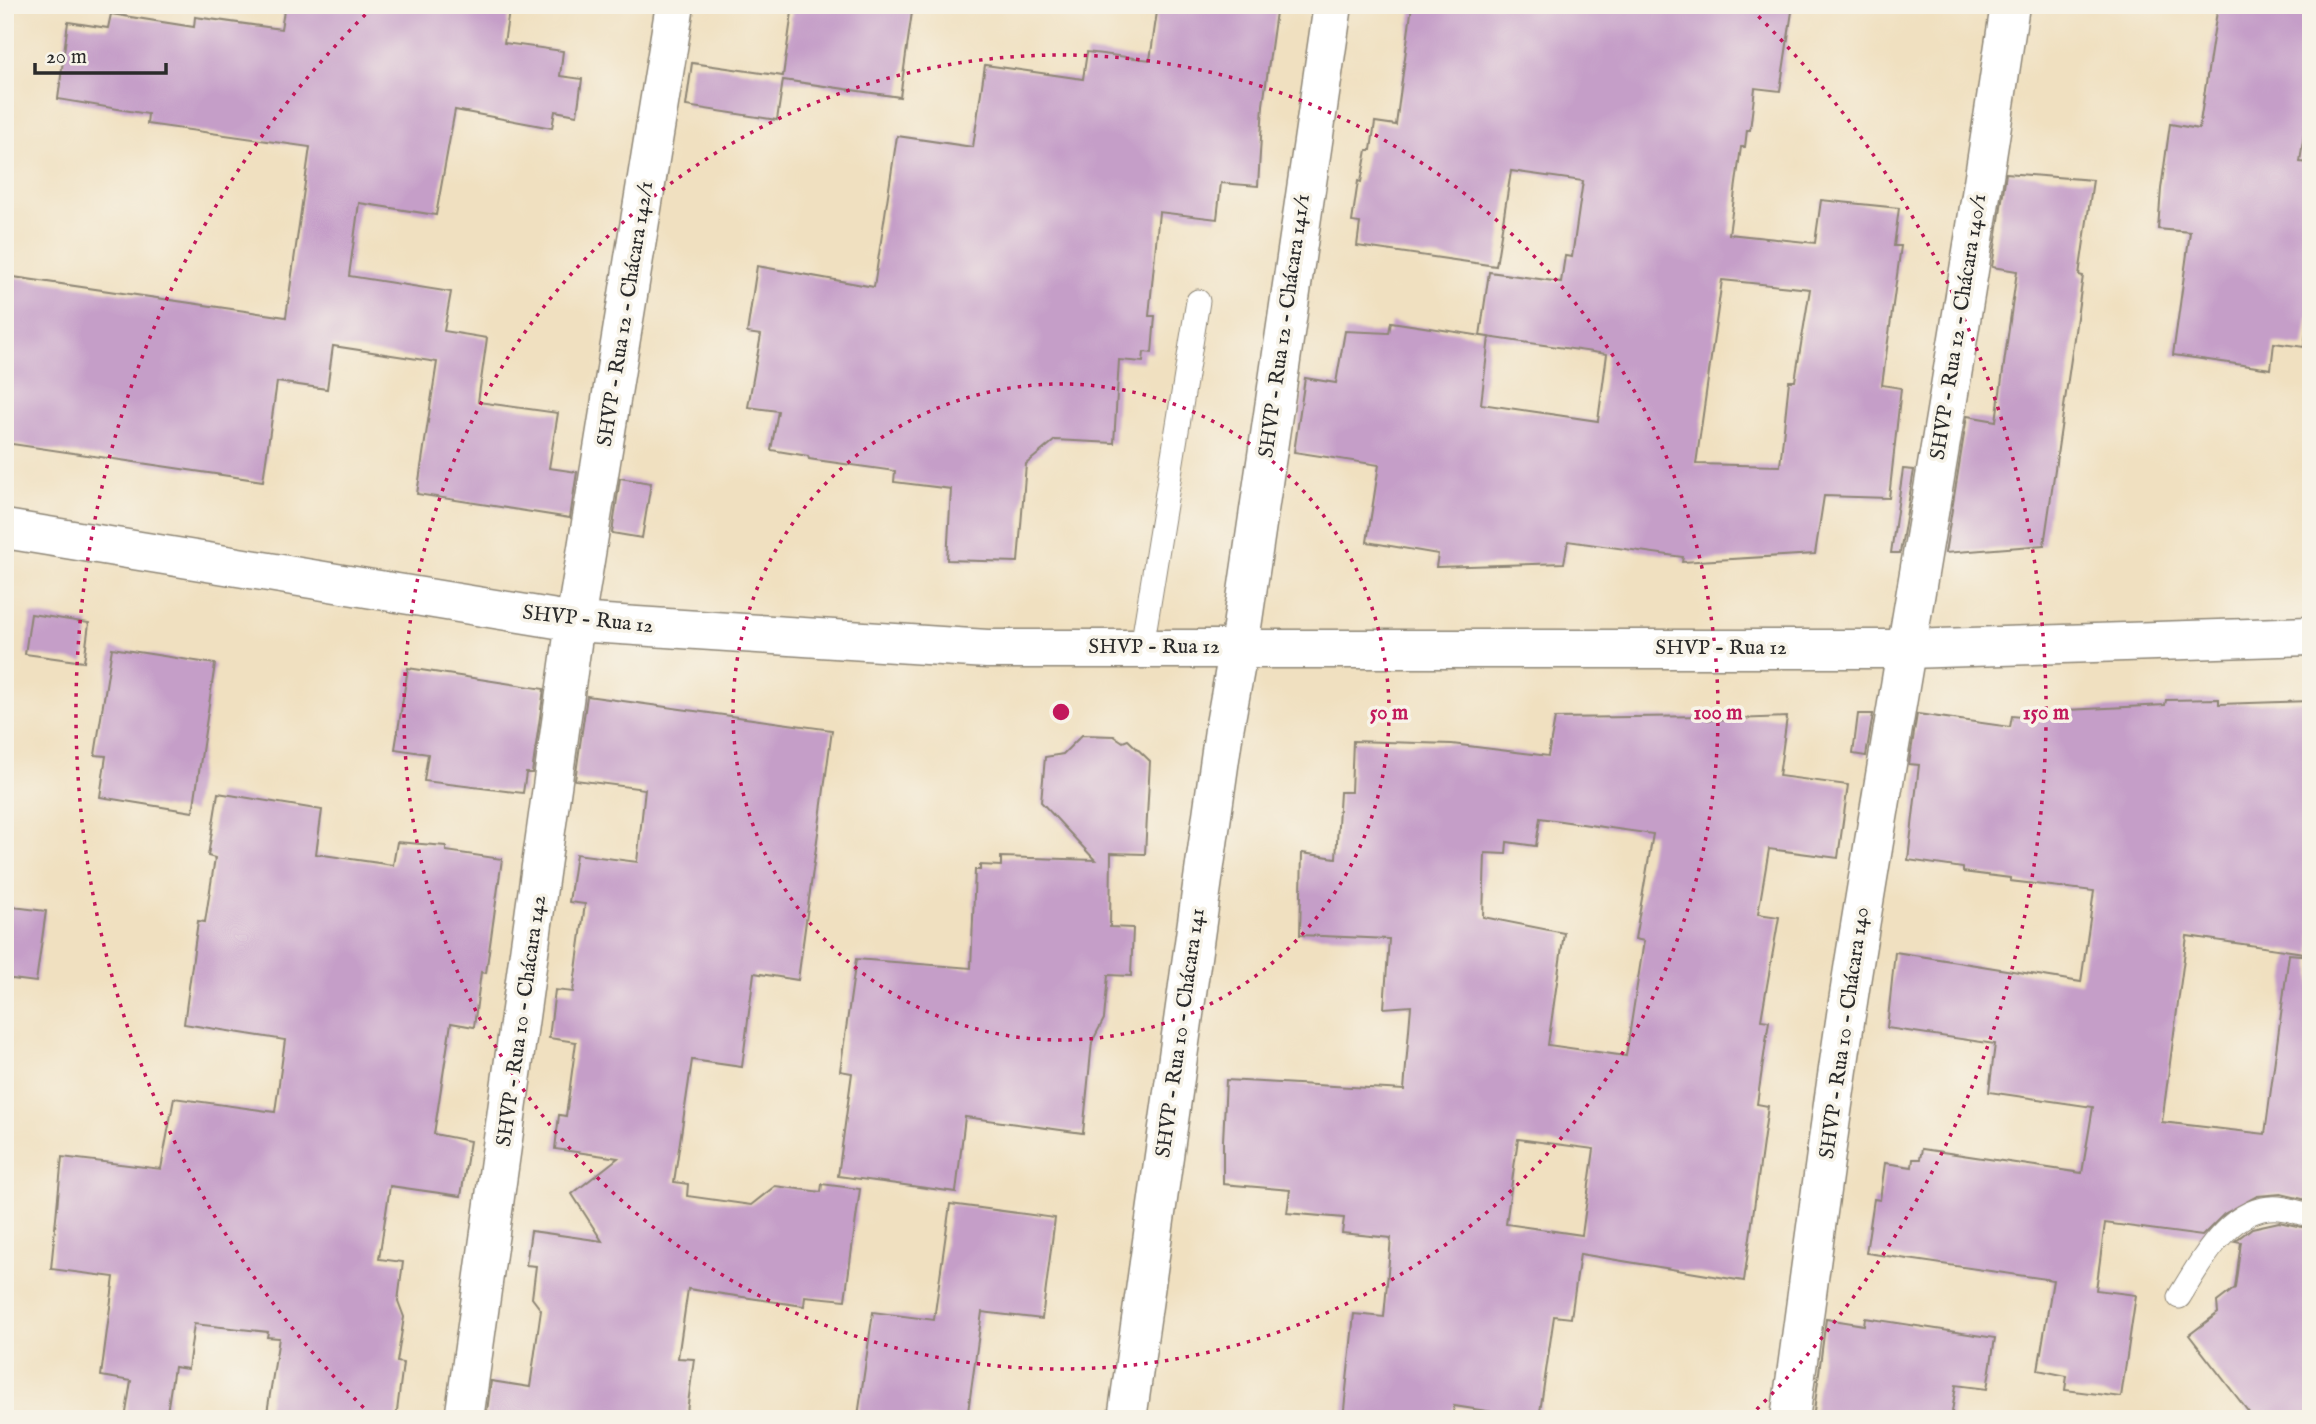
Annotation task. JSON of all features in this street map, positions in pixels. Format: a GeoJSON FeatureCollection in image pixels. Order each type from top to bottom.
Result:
{"type":"FeatureCollection","features":[{"type":"Feature","properties":{"kind":"street","name":"SHVP - Rua 12 - Chácara 142/1"},"geometry":{"type":"LineString","coordinates":[[575,622],[674,5]]}},
{"type":"Feature","properties":{"kind":"street","name":"SHVP - Rua 12 - Chácara 141/1"},"geometry":{"type":"LineString","coordinates":[[1239,647],[1333,5]]}},
{"type":"Feature","properties":{"kind":"street","name":"SHVP - Rua 12 - Chácara 140/1"},"geometry":{"type":"LineString","coordinates":[[1907,649],[2010,5]]}},
{"type":"Feature","properties":{"kind":"street","name":"SHVP - Rua 12"},"geometry":{"type":"LineString","coordinates":[[5,529],[575,622],[986,649],[1907,649],[2311,636]]}},
{"type":"Feature","properties":{"kind":"street","name":"SHVP - Rua 10 - Chácara 142"},"geometry":{"type":"LineString","coordinates":[[464,1419],[505,1146],[575,622]]}},
{"type":"Feature","properties":{"kind":"street","name":"SHVP - Rua 10 - Chácara 141"},"geometry":{"type":"LineString","coordinates":[[1127,1419],[1224,730],[1239,647]]}},
{"type":"Feature","properties":{"kind":"street","name":"SHVP - Rua 10 - Chácara 140"},"geometry":{"type":"LineString","coordinates":[[1790,1419],[1852,980],[1907,649]]}},
{"type":"Feature","properties":{"kind":"lane"},"geometry":{"type":"LineString","coordinates":[[1142,647],[1198,301]]}},
{"type":"Feature","properties":{"kind":"lane"},"geometry":{"type":"LineString","coordinates":[[2179,1297],[2208,1251],[2244,1214],[2277,1207],[2311,1215]]}},
{"type":"Feature","properties":{"kind":"building"},"geometry":{"type":"Polygon","coordinates":[[[285,5],[510,5],[504,43],[563,51],[560,76],[582,79],[577,115],[555,111],[552,128],[455,110],[436,215],[359,203],[349,276],[451,292],[444,331],[487,338],[478,402],[558,413],[549,468],[577,472],[570,518],[417,494],[437,362],[333,346],[327,389],[277,382],[263,481],[5,443],[5,331],[13,277],[286,317],[310,147],[147,124],[148,114],[58,99],[68,22],[108,28],[111,14],[194,27],[195,17],[281,29],[285,5]]]}},
{"type":"Feature","properties":{"kind":"building"},"geometry":{"type":"Polygon","coordinates":[[[793,5],[913,5],[900,97],[783,80],[777,120],[686,106],[692,63],[783,76],[793,5]]]}},
{"type":"Feature","properties":{"kind":"building"},"geometry":{"type":"Polygon","coordinates":[[[1158,5],[1277,5],[1263,105],[1258,186],[1221,183],[1217,219],[1159,212],[1149,316],[1155,316],[1152,353],[1144,352],[1143,362],[1119,360],[1114,443],[1055,440],[1026,464],[1018,562],[947,560],[951,489],[894,482],[895,471],[809,459],[808,456],[771,450],[778,411],[748,407],[761,335],[747,333],[757,266],[874,287],[897,136],[973,147],[985,65],[1083,79],[1087,52],[1150,60],[1158,5]]]}},
{"type":"Feature","properties":{"kind":"building"},"geometry":{"type":"Polygon","coordinates":[[[1412,5],[1793,5],[1780,91],[1755,88],[1750,130],[1747,130],[1745,147],[1741,147],[1729,234],[1815,243],[1821,200],[1899,208],[1894,246],[1901,246],[1882,385],[1901,388],[1889,498],[1824,496],[1815,554],[1682,562],[1683,557],[1568,541],[1564,563],[1436,567],[1438,554],[1367,542],[1379,465],[1294,452],[1305,378],[1336,383],[1345,331],[1389,333],[1391,322],[1480,336],[1489,272],[1561,282],[1565,256],[1572,257],[1583,181],[1511,171],[1496,266],[1357,246],[1360,223],[1352,222],[1358,181],[1361,182],[1367,150],[1371,150],[1375,122],[1396,125],[1412,5]],[[1722,280],[1696,464],[1780,466],[1789,381],[1795,381],[1810,289],[1722,280]],[[1489,337],[1481,404],[1598,421],[1607,354],[1489,337]]]}},
{"type":"Feature","properties":{"kind":"building"},"geometry":{"type":"Polygon","coordinates":[[[2218,5],[2311,5],[2311,84],[2300,162],[2311,163],[2311,301],[2304,347],[2274,343],[2271,369],[2173,355],[2190,232],[2158,229],[2161,189],[2170,124],[2199,129],[2218,5]]]}},
{"type":"Feature","properties":{"kind":"building"},"geometry":{"type":"Polygon","coordinates":[[[2006,173],[2093,180],[2079,275],[2083,276],[2044,545],[1945,553],[1967,416],[1996,421],[2017,271],[1992,267],[2006,173]]]}},
{"type":"Feature","properties":{"kind":"building"},"geometry":{"type":"Polygon","coordinates":[[[1903,469],[1914,470],[1900,553],[1891,553],[1903,469]]]}},
{"type":"Feature","properties":{"kind":"building"},"geometry":{"type":"Polygon","coordinates":[[[620,478],[651,483],[642,538],[612,533],[620,478]]]}},
{"type":"Feature","properties":{"kind":"building"},"geometry":{"type":"Polygon","coordinates":[[[31,614],[89,623],[84,662],[25,654],[31,614]]]}},
{"type":"Feature","properties":{"kind":"building"},"geometry":{"type":"Polygon","coordinates":[[[112,648],[215,664],[193,812],[100,797],[106,756],[95,755],[112,648]]]}},
{"type":"Feature","properties":{"kind":"building"},"geometry":{"type":"Polygon","coordinates":[[[408,668],[544,689],[532,773],[526,773],[523,793],[424,781],[428,754],[395,749],[408,668]]]}},
{"type":"Feature","properties":{"kind":"building"},"geometry":{"type":"Polygon","coordinates":[[[587,696],[832,730],[798,980],[754,973],[742,1067],[692,1060],[674,1182],[688,1184],[687,1196],[751,1205],[775,1186],[821,1192],[822,1184],[860,1189],[845,1300],[805,1296],[804,1306],[688,1289],[678,1358],[694,1359],[686,1419],[486,1419],[491,1381],[530,1387],[541,1310],[532,1298],[536,1266],[526,1265],[531,1231],[602,1241],[572,1194],[618,1158],[555,1149],[559,1115],[566,1116],[576,1042],[549,1038],[555,990],[573,992],[585,904],[569,902],[576,854],[637,862],[645,789],[575,780],[587,696]]]}},
{"type":"Feature","properties":{"kind":"building"},"geometry":{"type":"Polygon","coordinates":[[[2219,699],[2219,704],[2311,701],[2311,954],[2187,936],[2162,1122],[2265,1134],[2289,954],[2311,956],[2311,1201],[2281,1194],[2257,1196],[2224,1214],[2202,1236],[2105,1223],[2096,1290],[2136,1295],[2121,1397],[2065,1390],[2067,1376],[2038,1370],[2053,1280],[1866,1253],[1874,1199],[1880,1200],[1885,1163],[1912,1167],[1913,1159],[1920,1159],[1922,1149],[2082,1173],[2093,1107],[1989,1092],[1995,1044],[1887,1028],[1895,952],[2081,982],[2094,891],[2010,881],[2010,878],[1963,872],[1963,868],[1908,860],[1919,765],[1909,764],[1917,714],[2010,727],[2012,716],[2033,718],[2067,710],[2165,705],[2166,700],[2219,699]]]}},
{"type":"Feature","properties":{"kind":"building"},"geometry":{"type":"Polygon","coordinates":[[[1858,714],[1873,714],[1866,756],[1853,754],[1858,714]]]}},
{"type":"Feature","properties":{"kind":"building"},"geometry":{"type":"Polygon","coordinates":[[[1709,716],[1708,720],[1787,717],[1779,776],[1848,785],[1838,858],[1769,849],[1758,914],[1779,917],[1761,1020],[1769,1021],[1757,1104],[1768,1106],[1744,1281],[1580,1254],[1571,1318],[1554,1316],[1539,1419],[1454,1406],[1452,1419],[1343,1419],[1354,1314],[1384,1317],[1391,1238],[1342,1233],[1344,1218],[1287,1213],[1290,1190],[1223,1184],[1226,1080],[1404,1090],[1411,1006],[1384,1008],[1389,939],[1300,935],[1302,853],[1336,858],[1340,792],[1351,792],[1353,741],[1452,744],[1548,756],[1555,718],[1709,716]],[[1540,818],[1536,846],[1507,842],[1506,854],[1485,853],[1483,917],[1564,933],[1548,1045],[1626,1056],[1644,941],[1635,939],[1653,834],[1540,818]],[[1518,1139],[1506,1224],[1582,1235],[1594,1149],[1518,1139]]]}},
{"type":"Feature","properties":{"kind":"building"},"geometry":{"type":"Polygon","coordinates":[[[1082,735],[1114,736],[1123,742],[1128,740],[1150,761],[1145,854],[1111,853],[1110,927],[1133,928],[1131,976],[1108,975],[1104,1019],[1092,1042],[1083,1133],[965,1117],[956,1192],[838,1176],[852,1073],[840,1071],[856,959],[971,968],[975,870],[980,870],[980,865],[1001,866],[1001,857],[1095,860],[1041,802],[1045,757],[1063,754],[1082,735]]]}},
{"type":"Feature","properties":{"kind":"building"},"geometry":{"type":"Polygon","coordinates":[[[218,793],[322,810],[316,854],[393,865],[397,842],[446,846],[446,851],[502,859],[486,973],[481,972],[474,1027],[451,1023],[434,1134],[470,1141],[461,1196],[390,1186],[379,1259],[403,1262],[398,1301],[404,1317],[397,1362],[403,1363],[396,1419],[266,1419],[279,1338],[267,1337],[268,1332],[194,1324],[188,1369],[174,1367],[166,1419],[125,1419],[131,1381],[101,1376],[114,1277],[51,1269],[62,1157],[161,1169],[174,1098],[275,1112],[285,1040],[184,1024],[198,921],[205,922],[215,858],[208,856],[218,793]]]}},
{"type":"Feature","properties":{"kind":"building"},"geometry":{"type":"Polygon","coordinates":[[[5,906],[46,911],[36,982],[5,978],[5,906]]]}},
{"type":"Feature","properties":{"kind":"building"},"geometry":{"type":"Polygon","coordinates":[[[950,1204],[1055,1218],[1042,1319],[982,1312],[967,1419],[858,1416],[873,1312],[934,1320],[950,1204]]]}},
{"type":"Feature","properties":{"kind":"building"},"geometry":{"type":"Polygon","coordinates":[[[2279,1222],[2311,1229],[2311,1419],[2254,1419],[2189,1335],[2218,1313],[2217,1302],[2235,1288],[2241,1242],[2235,1241],[2252,1228],[2279,1222]]]}},
{"type":"Feature","properties":{"kind":"building"},"geometry":{"type":"Polygon","coordinates":[[[1865,1318],[1995,1338],[1987,1389],[1956,1385],[1951,1419],[1813,1419],[1826,1319],[1864,1325],[1865,1318]]]}}]}
